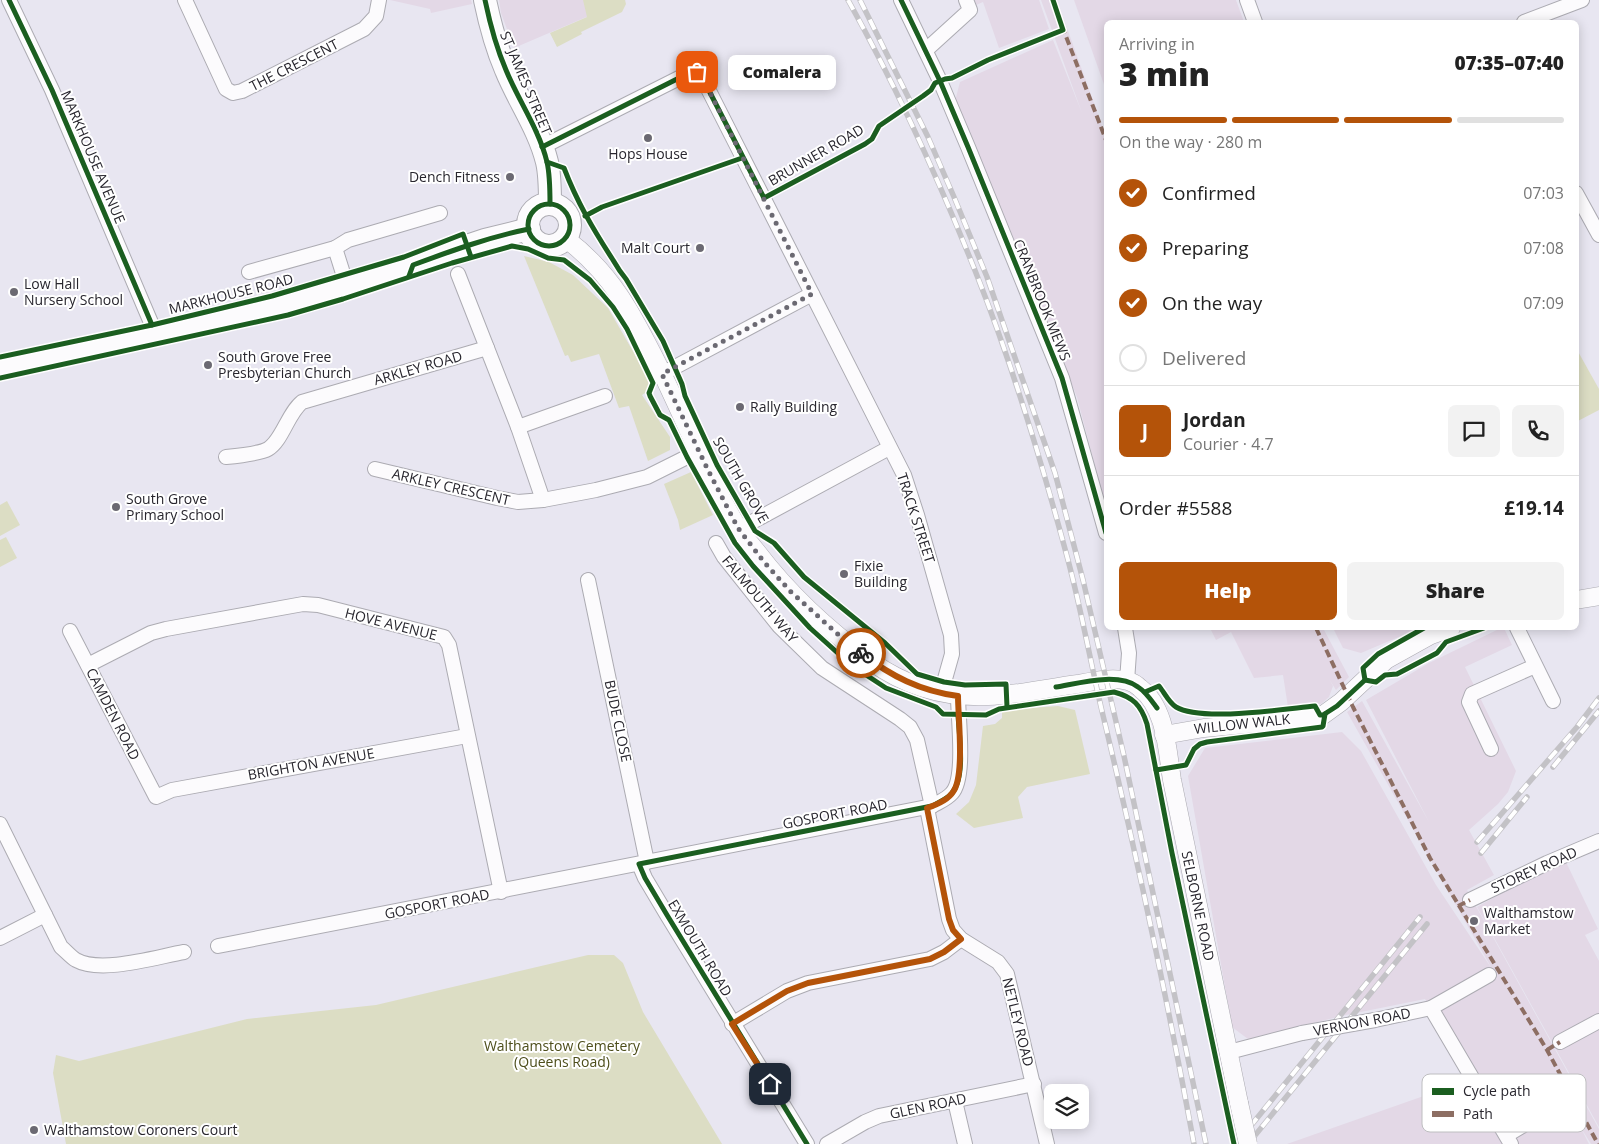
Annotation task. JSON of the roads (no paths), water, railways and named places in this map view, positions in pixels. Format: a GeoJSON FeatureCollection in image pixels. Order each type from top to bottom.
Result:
{"type":"FeatureCollection","features":[{"type":"Feature","properties":{"kind":"main road","name":"ST JAMES STREET"},"geometry":{"type":"LineString","coordinates":[[485,0],[493,35],[506,71],[542,147],[549,174],[550,204]]}},
{"type":"Feature","properties":{"kind":"main road"},"geometry":{"type":"LineString","coordinates":[[550,204],[561,207],[567,213],[571,228],[566,239],[554,246],[545,246],[537,242],[531,236],[529,229],[529,220],[532,212],[538,207],[550,204]]}},
{"type":"Feature","properties":{"kind":"main road","name":"MARKHOUSE ROAD"},"geometry":{"type":"LineString","coordinates":[[0,368],[264,310],[347,286],[499,236],[529,229]]}},
{"type":"Feature","properties":{"kind":"street","name":"MARKHOUSE AVENUE"},"geometry":{"type":"LineString","coordinates":[[9,0],[52,90],[155,335]]}},
{"type":"Feature","properties":{"kind":"street","name":"THE CRESCENT"},"geometry":{"type":"LineString","coordinates":[[185,0],[226,90],[233,93],[242,92],[364,29],[376,16],[379,0]]}},
{"type":"Feature","properties":{"kind":"street","name":"CRANBROOK MEWS"},"geometry":{"type":"LineString","coordinates":[[902,0],[940,81],[1062,378],[1104,526]]}},
{"type":"Feature","properties":{"kind":"street"},"geometry":{"type":"LineString","coordinates":[[1247,0],[1254,20]]}},
{"type":"Feature","properties":{"kind":"street"},"geometry":{"type":"LineString","coordinates":[[1529,20],[1582,0]]}},
{"type":"Feature","properties":{"kind":"street"},"geometry":{"type":"LineString","coordinates":[[926,50],[968,5]]}},
{"type":"Feature","properties":{"kind":"street","name":"BRUNNER ROAD"},"geometry":{"type":"LineString","coordinates":[[542,147],[689,73],[697,72],[702,77],[814,296]]}},
{"type":"Feature","properties":{"kind":"street"},"geometry":{"type":"LineString","coordinates":[[1579,198],[1599,235]]}},
{"type":"Feature","properties":{"kind":"street"},"geometry":{"type":"LineString","coordinates":[[249,272],[336,248],[348,240],[440,213]]}},
{"type":"Feature","properties":{"kind":"street","name":"SOUTH GROVE"},"geometry":{"type":"LineString","coordinates":[[566,239],[614,285],[639,327],[708,470],[744,526],[764,562],[791,592],[871,661],[901,680],[950,694],[1007,695],[1101,680],[1127,681]]}},
{"type":"Feature","properties":{"kind":"street"},"geometry":{"type":"LineString","coordinates":[[336,248],[347,286]]}},
{"type":"Feature","properties":{"kind":"street"},"geometry":{"type":"LineString","coordinates":[[458,274],[518,428],[543,500]]}},
{"type":"Feature","properties":{"kind":"street"},"geometry":{"type":"LineString","coordinates":[[662,374],[814,296]]}},
{"type":"Feature","properties":{"kind":"street","name":"TRACK STREET"},"geometry":{"type":"LineString","coordinates":[[814,296],[907,482],[951,635],[950,694]]}},
{"type":"Feature","properties":{"kind":"street","name":"ARKLEY ROAD"},"geometry":{"type":"LineString","coordinates":[[226,458],[267,450],[274,443],[296,407],[302,402],[487,348]]}},
{"type":"Feature","properties":{"kind":"street"},"geometry":{"type":"LineString","coordinates":[[518,428],[605,396]]}},
{"type":"Feature","properties":{"kind":"street"},"geometry":{"type":"LineString","coordinates":[[744,526],[889,448]]}},
{"type":"Feature","properties":{"kind":"street","name":"ARKLEY CRESCENT"},"geometry":{"type":"LineString","coordinates":[[375,469],[518,502],[543,500],[596,490],[647,477],[699,451]]}},
{"type":"Feature","properties":{"kind":"street","name":"FALMOUTH WAY"},"geometry":{"type":"LineString","coordinates":[[716,543],[724,557],[779,626],[822,668],[900,718],[910,728],[917,740],[929,807]]}},
{"type":"Feature","properties":{"kind":"street","name":"BUDE CLOSE"},"geometry":{"type":"LineString","coordinates":[[588,580],[643,863]]}},
{"type":"Feature","properties":{"kind":"street"},"geometry":{"type":"LineString","coordinates":[[1579,599],[1599,596]]}},
{"type":"Feature","properties":{"kind":"street","name":"HOVE AVENUE"},"geometry":{"type":"LineString","coordinates":[[88,665],[151,633],[166,628],[304,604],[318,605],[444,637],[449,645],[501,892]]}},
{"type":"Feature","properties":{"kind":"street"},"geometry":{"type":"LineString","coordinates":[[1125,630],[1129,653],[1127,681]]}},
{"type":"Feature","properties":{"kind":"street","name":"WILLOW WALK"},"geometry":{"type":"LineString","coordinates":[[1164,735],[1204,728],[1322,715],[1337,706],[1386,660],[1430,635],[1445,630]]}},
{"type":"Feature","properties":{"kind":"street"},"geometry":{"type":"LineString","coordinates":[[1518,630],[1553,701]]}},
{"type":"Feature","properties":{"kind":"street","name":"CAMDEN ROAD"},"geometry":{"type":"LineString","coordinates":[[70,631],[156,797]]}},
{"type":"Feature","properties":{"kind":"street"},"geometry":{"type":"LineString","coordinates":[[1491,749],[1469,702],[1472,694],[1535,666]]}},
{"type":"Feature","properties":{"kind":"street","name":"SELBORNE ROAD"},"geometry":{"type":"LineString","coordinates":[[1127,681],[1145,692],[1157,708],[1248,1144]]}},
{"type":"Feature","properties":{"kind":"street","name":"GOSPORT ROAD"},"geometry":{"type":"LineString","coordinates":[[218,946],[929,807],[945,799],[953,792],[959,779],[960,765],[950,694]]}},
{"type":"Feature","properties":{"kind":"street","name":"BRIGHTON AVENUE"},"geometry":{"type":"LineString","coordinates":[[156,797],[172,790],[467,736]]}},
{"type":"Feature","properties":{"kind":"street","name":"NETLEY ROAD"},"geometry":{"type":"LineString","coordinates":[[929,807],[949,919],[953,930],[961,939],[998,962],[1007,974],[1047,1144]]}},
{"type":"Feature","properties":{"kind":"street"},"geometry":{"type":"LineString","coordinates":[[0,824],[61,946],[75,959],[86,964],[101,966],[184,952]]}},
{"type":"Feature","properties":{"kind":"street","name":"STOREY ROAD"},"geometry":{"type":"LineString","coordinates":[[1470,900],[1599,841]]}},
{"type":"Feature","properties":{"kind":"street","name":"EXMOUTH ROAD"},"geometry":{"type":"LineString","coordinates":[[643,863],[645,878],[732,1024],[807,1144]]}},
{"type":"Feature","properties":{"kind":"street"},"geometry":{"type":"LineString","coordinates":[[0,938],[45,915]]}},
{"type":"Feature","properties":{"kind":"street"},"geometry":{"type":"LineString","coordinates":[[732,1024],[787,991],[808,983],[930,959],[944,952],[961,939]]}},
{"type":"Feature","properties":{"kind":"street","name":"VERNON ROAD"},"geometry":{"type":"LineString","coordinates":[[1229,1052],[1302,1033],[1430,1008],[1489,975]]}},
{"type":"Feature","properties":{"kind":"street"},"geometry":{"type":"LineString","coordinates":[[1430,1008],[1470,1074]]}},
{"type":"Feature","properties":{"kind":"street"},"geometry":{"type":"LineString","coordinates":[[1560,1042],[1599,1022]]}},
{"type":"Feature","properties":{"kind":"street","name":"GLEN ROAD"},"geometry":{"type":"LineString","coordinates":[[828,1144],[865,1122],[880,1116],[1034,1084]]}},
{"type":"Feature","properties":{"kind":"street"},"geometry":{"type":"LineString","coordinates":[[955,1101],[965,1144]]}},
{"type":"Feature","properties":{"kind":"street"},"geometry":{"type":"LineString","coordinates":[[1509,1140],[1520,1132]]}},
{"type":"Feature","properties":{"kind":"railway"},"geometry":{"type":"LineString","coordinates":[[848,0],[900,101],[962,238],[990,308],[1015,379],[1037,451],[1077,597],[1150,925],[1194,1144]]}},
{"type":"Feature","properties":{"kind":"railway"},"geometry":{"type":"LineString","coordinates":[[860,0],[928,137],[987,277],[1055,473],[1083,580],[1124,756],[1206,1144]]}},
{"type":"Feature","properties":{"kind":"railway"},"geometry":{"type":"LineString","coordinates":[[1477,842],[1577,727],[1599,698]]}},
{"type":"Feature","properties":{"kind":"railway"},"geometry":{"type":"LineString","coordinates":[[1553,767],[1599,711]]}},
{"type":"Feature","properties":{"kind":"railway"},"geometry":{"type":"LineString","coordinates":[[1481,853],[1527,797]]}},
{"type":"Feature","properties":{"kind":"railway"},"geometry":{"type":"LineString","coordinates":[[1236,1144],[1420,917]]}},
{"type":"Feature","properties":{"kind":"railway"},"geometry":{"type":"LineString","coordinates":[[1248,1144],[1427,924]]}},
{"type":"Feature","properties":{"kind":"place","name":"Comalera"},"geometry":{"type":"Point","coordinates":[697,72]}},
{"type":"Feature","properties":{"kind":"place","name":"Hops House"},"geometry":{"type":"Point","coordinates":[648,138]}},
{"type":"Feature","properties":{"kind":"place","name":"Dench Fitness"},"geometry":{"type":"Point","coordinates":[510,177]}},
{"type":"Feature","properties":{"kind":"place","name":"Malt Court"},"geometry":{"type":"Point","coordinates":[700,248]}},
{"type":"Feature","properties":{"kind":"place","name":"Low Hall Nursery School"},"geometry":{"type":"Point","coordinates":[14,292]}},
{"type":"Feature","properties":{"kind":"place","name":"South Grove Free Presbyterian Church"},"geometry":{"type":"Point","coordinates":[208,365]}},
{"type":"Feature","properties":{"kind":"place","name":"Rally Building"},"geometry":{"type":"Point","coordinates":[740,407]}},
{"type":"Feature","properties":{"kind":"place","name":"South Grove Primary School"},"geometry":{"type":"Point","coordinates":[116,507]}},
{"type":"Feature","properties":{"kind":"place","name":"Fixie Building"},"geometry":{"type":"Point","coordinates":[844,574]}},
{"type":"Feature","properties":{"kind":"place","name":"Walthamstow Market"},"geometry":{"type":"Point","coordinates":[1474,921]}},
{"type":"Feature","properties":{"kind":"place","name":"Walthamstow Coroners Court"},"geometry":{"type":"Point","coordinates":[34,1130]}},
{"type":"Feature","properties":{"kind":"park label","name":"Walthamstow Cemetery (Queens Road)"},"geometry":{"type":"Point","coordinates":[562,1054]}}]}
